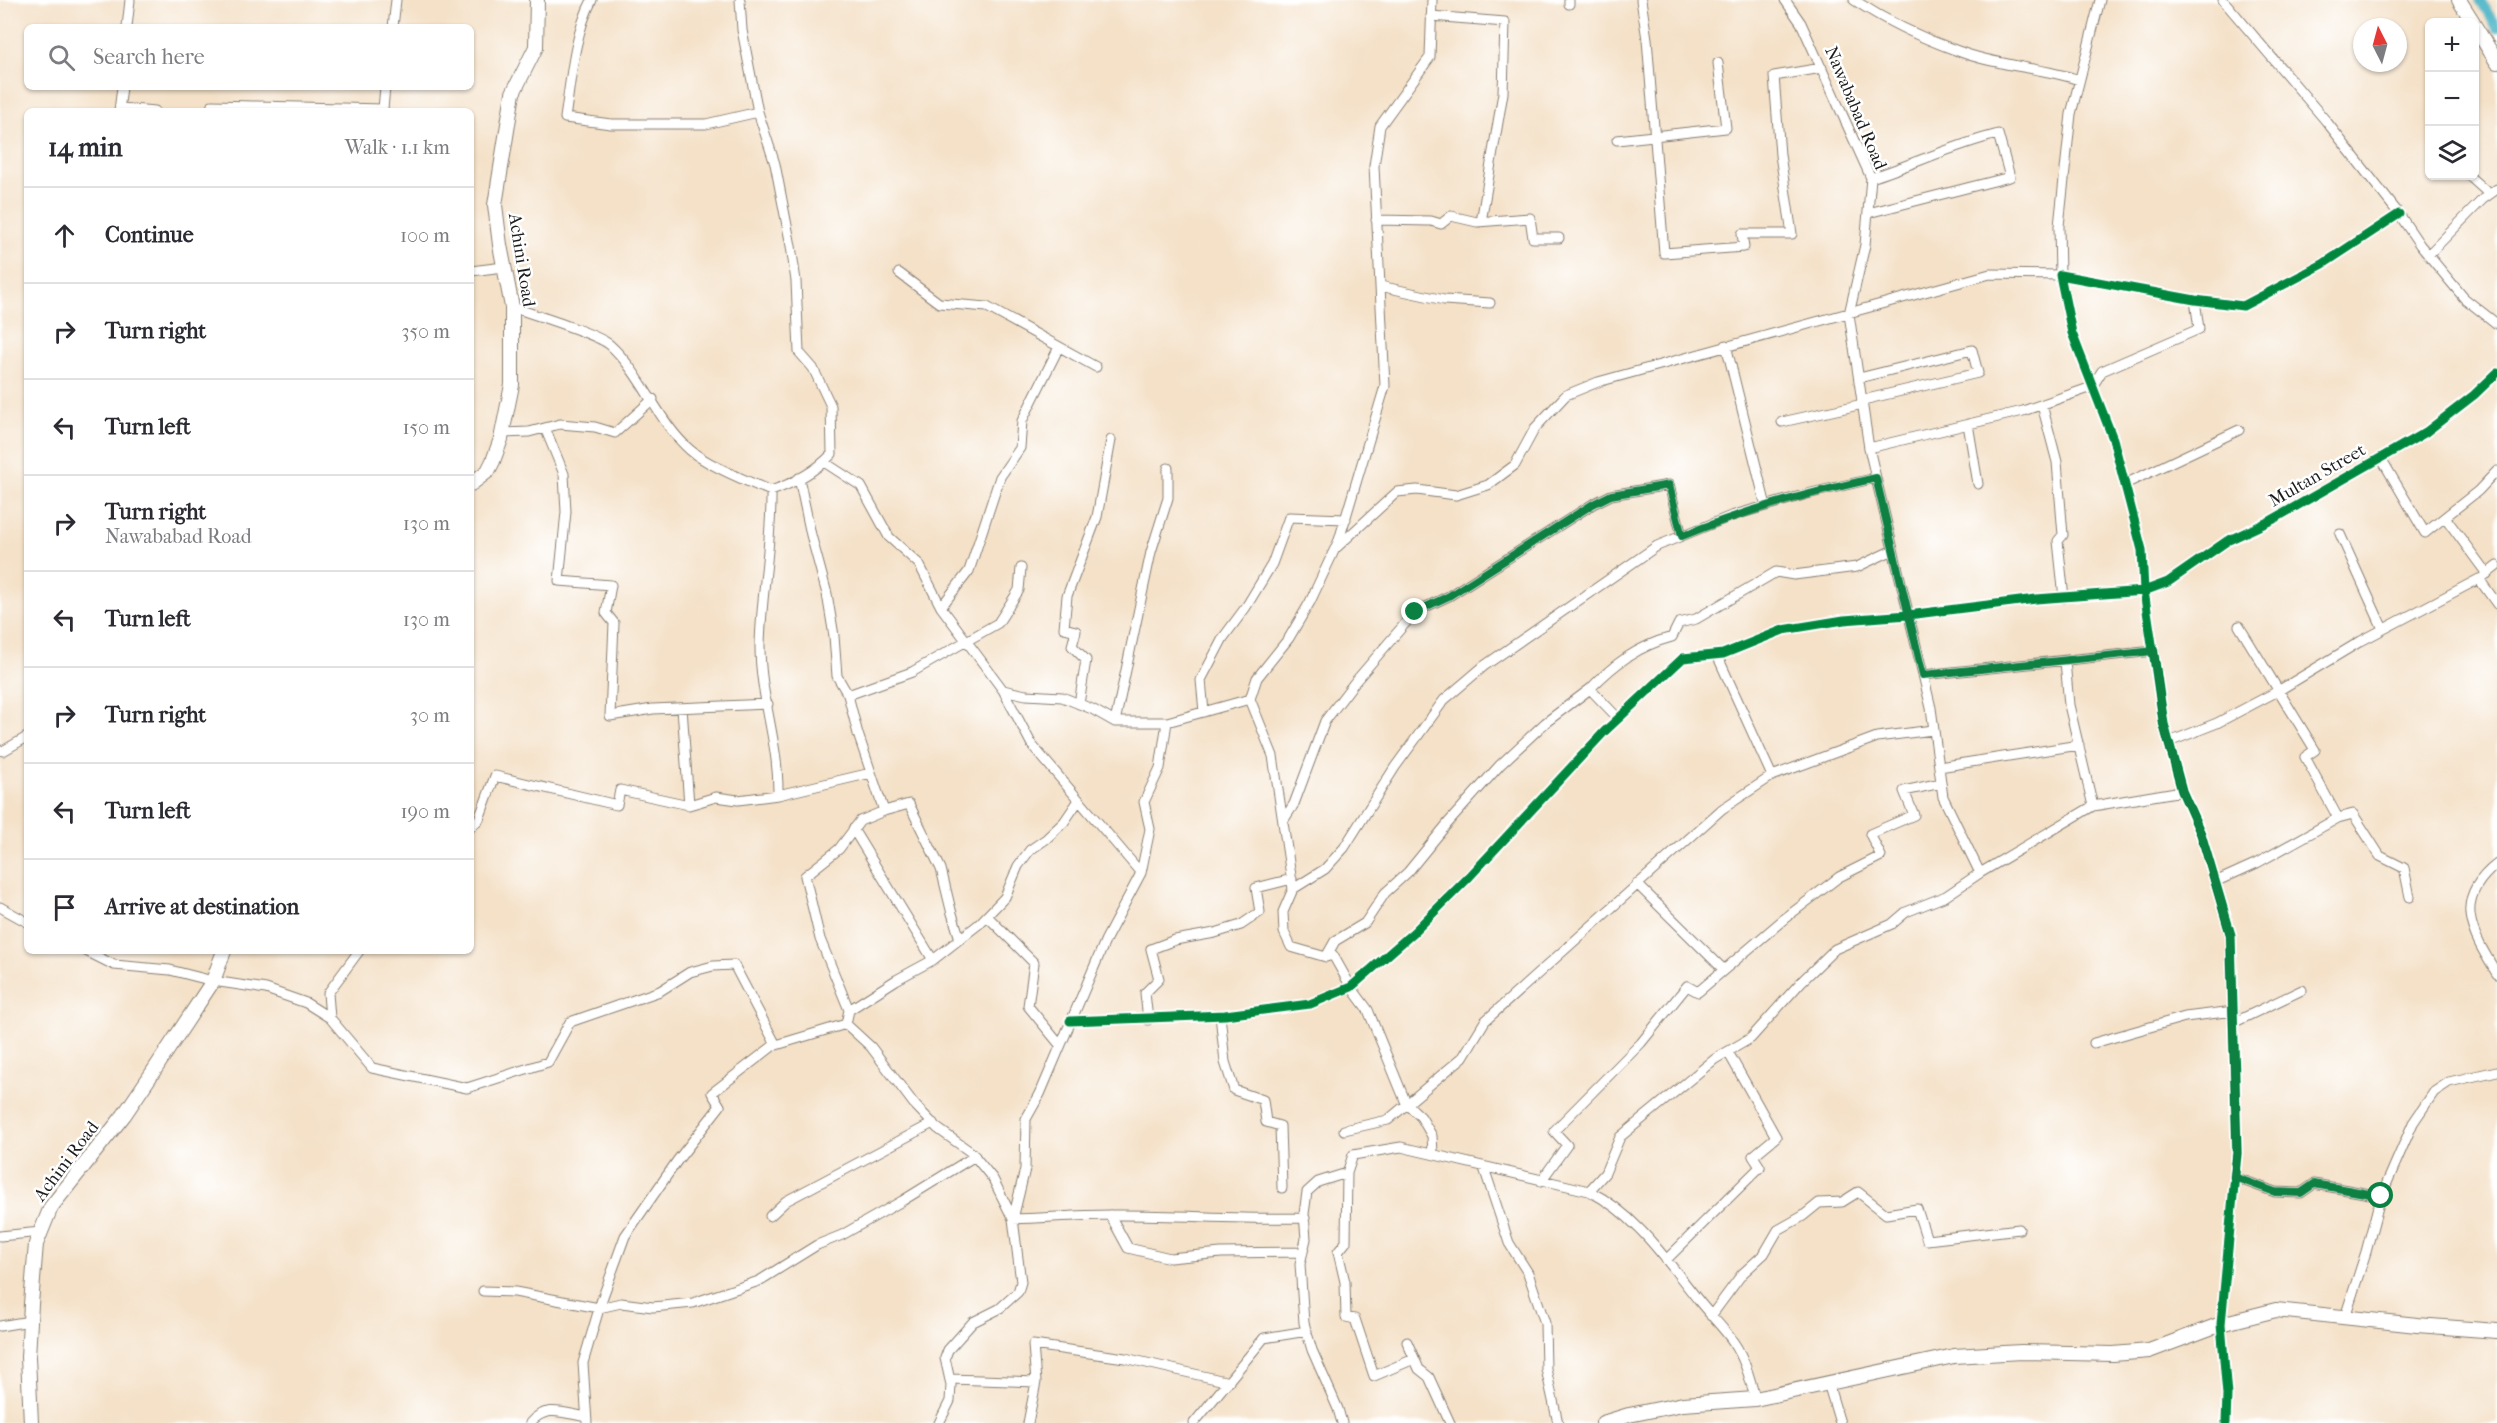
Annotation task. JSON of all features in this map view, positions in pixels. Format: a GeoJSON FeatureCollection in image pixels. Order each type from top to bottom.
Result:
{"type":"FeatureCollection","features":[{"type":"Feature","properties":{"kind":"main road","name":"Achini Road"},"geometry":{"type":"LineString","coordinates":[[474,482],[488,471],[493,461],[502,433],[512,385],[513,307],[504,267],[495,205],[513,93],[536,47],[537,0]]}},
{"type":"Feature","properties":{"kind":"main road"},"geometry":{"type":"LineString","coordinates":[[2459,0],[2470,18]]}},
{"type":"Feature","properties":{"kind":"main road"},"geometry":{"type":"LineString","coordinates":[[2479,32],[2497,62]]}},
{"type":"Feature","properties":{"kind":"main road","name":"Achini Road"},"geometry":{"type":"LineString","coordinates":[[31,1423],[28,1357],[36,1244],[51,1208],[124,1114],[213,981],[223,954]]}},
{"type":"Feature","properties":{"kind":"main road"},"geometry":{"type":"LineString","coordinates":[[1603,1423],[1629,1414],[1683,1404],[1755,1399],[1954,1356],[2021,1352],[2113,1354],[2150,1351],[2222,1324],[2276,1310],[2497,1331]]}},
{"type":"Feature","properties":{"kind":"street"},"geometry":{"type":"LineString","coordinates":[[127,24],[130,0]]}},
{"type":"Feature","properties":{"kind":"street"},"geometry":{"type":"LineString","coordinates":[[393,24],[396,0]]}},
{"type":"Feature","properties":{"kind":"street"},"geometry":{"type":"LineString","coordinates":[[592,0],[585,14],[574,61],[565,117],[611,124],[706,124],[758,112]]}},
{"type":"Feature","properties":{"kind":"street"},"geometry":{"type":"LineString","coordinates":[[513,307],[609,343],[653,399],[671,428],[691,451],[748,482],[771,491],[794,483],[832,454],[831,406],[813,368],[799,352],[796,281],[791,246],[775,164],[758,112],[742,30],[740,0]]}},
{"type":"Feature","properties":{"kind":"street"},"geometry":{"type":"LineString","coordinates":[[1432,0],[1430,57],[1380,126],[1374,166],[1385,386],[1335,549],[1310,602],[1289,638],[1257,678],[1250,699],[1274,756],[1293,884],[1283,912],[1284,932],[1291,947],[1326,957],[1333,955],[1351,987],[1368,1010],[1406,1104],[1421,1117],[1432,1136],[1433,1153]]}},
{"type":"Feature","properties":{"kind":"street"},"geometry":{"type":"LineString","coordinates":[[1641,0],[1647,39],[1664,253],[1744,248],[1742,234],[1792,234],[1780,155],[1774,76],[1822,68]]}},
{"type":"Feature","properties":{"kind":"street","name":"Nawababad Road"},"geometry":{"type":"LineString","coordinates":[[1785,0],[1801,23],[1871,178],[1865,245],[1849,314],[1869,448],[1876,478]]}},
{"type":"Feature","properties":{"kind":"street"},"geometry":{"type":"LineString","coordinates":[[1854,0],[1887,21],[1958,51],[2012,65],[2052,71],[2079,80]]}},
{"type":"Feature","properties":{"kind":"street"},"geometry":{"type":"LineString","coordinates":[[2100,0],[2070,114],[2062,203],[2060,276],[2072,333],[2113,439],[2142,550],[2144,591],[2163,724],[2182,791],[2201,834],[2230,935],[2235,1022],[2237,1153],[2222,1324],[2227,1395],[2226,1423]]}},
{"type":"Feature","properties":{"kind":"street"},"geometry":{"type":"LineString","coordinates":[[2223,0],[2326,121],[2428,255],[2464,298],[2497,324]]}},
{"type":"Feature","properties":{"kind":"street"},"geometry":{"type":"LineString","coordinates":[[1431,16],[1505,22],[1503,93],[1481,222]]}},
{"type":"Feature","properties":{"kind":"street"},"geometry":{"type":"LineString","coordinates":[[1617,140],[1726,128],[1718,63]]}},
{"type":"Feature","properties":{"kind":"street"},"geometry":{"type":"LineString","coordinates":[[119,108],[122,90]]}},
{"type":"Feature","properties":{"kind":"street"},"geometry":{"type":"LineString","coordinates":[[383,108],[385,90]]}},
{"type":"Feature","properties":{"kind":"street"},"geometry":{"type":"LineString","coordinates":[[211,108],[212,105],[315,108]]}},
{"type":"Feature","properties":{"kind":"street"},"geometry":{"type":"LineString","coordinates":[[1868,213],[2010,177],[1998,134],[1957,145],[1871,178]]}},
{"type":"Feature","properties":{"kind":"street"},"geometry":{"type":"LineString","coordinates":[[2428,255],[2493,191],[2475,180]]}},
{"type":"Feature","properties":{"kind":"street"},"geometry":{"type":"LineString","coordinates":[[1335,549],[1397,492],[1417,490],[1456,495],[1488,485],[1515,465],[1535,428],[1566,395],[1598,382],[1691,358],[1725,345],[1849,314],[1990,274],[2060,276],[2194,300],[2243,306],[2323,264],[2399,214]]}},
{"type":"Feature","properties":{"kind":"street"},"geometry":{"type":"LineString","coordinates":[[1376,220],[1431,221],[1441,224],[1451,216],[1481,222],[1530,218],[1533,238],[1559,238]]}},
{"type":"Feature","properties":{"kind":"street"},"geometry":{"type":"LineString","coordinates":[[474,271],[504,267]]}},
{"type":"Feature","properties":{"kind":"street"},"geometry":{"type":"LineString","coordinates":[[899,273],[939,303],[987,307],[1096,368]]}},
{"type":"Feature","properties":{"kind":"street"},"geometry":{"type":"LineString","coordinates":[[1380,286],[1444,300],[1490,303]]}},
{"type":"Feature","properties":{"kind":"street"},"geometry":{"type":"LineString","coordinates":[[1869,448],[2042,405],[2092,387],[2102,371],[2199,329],[2194,300]]}},
{"type":"Feature","properties":{"kind":"street"},"geometry":{"type":"LineString","coordinates":[[1725,345],[1766,506]]}},
{"type":"Feature","properties":{"kind":"street"},"geometry":{"type":"LineString","coordinates":[[941,607],[969,572],[1000,477],[1020,448],[1022,420],[1059,347]]}},
{"type":"Feature","properties":{"kind":"street"},"geometry":{"type":"LineString","coordinates":[[1782,422],[1977,373],[1972,350],[1859,378]]}},
{"type":"Feature","properties":{"kind":"street","name":"Multan Street"},"geometry":{"type":"LineString","coordinates":[[1070,1021],[1148,1020],[1220,1015],[1310,1004],[1351,987],[1414,932],[1470,876],[1618,718],[1683,658],[1717,655],[1783,630],[1844,620],[1908,615],[2037,599],[2144,591],[2168,582],[2227,541],[2272,520],[2426,432],[2474,395],[2497,373]]}},
{"type":"Feature","properties":{"kind":"street"},"geometry":{"type":"LineString","coordinates":[[502,433],[530,432],[561,424],[595,427],[615,433],[653,399]]}},
{"type":"Feature","properties":{"kind":"street"},"geometry":{"type":"LineString","coordinates":[[2042,405],[2057,462],[2063,535],[2058,541],[2064,598]]}},
{"type":"Feature","properties":{"kind":"street"},"geometry":{"type":"LineString","coordinates":[[1968,424],[1977,484]]}},
{"type":"Feature","properties":{"kind":"street"},"geometry":{"type":"LineString","coordinates":[[545,428],[564,474],[566,512],[559,581],[611,585],[606,613],[614,623],[610,716],[653,709],[768,704]]}},
{"type":"Feature","properties":{"kind":"street"},"geometry":{"type":"LineString","coordinates":[[2125,484],[2239,430]]}},
{"type":"Feature","properties":{"kind":"street"},"geometry":{"type":"LineString","coordinates":[[1079,704],[1086,660],[1072,646],[1076,630],[1064,628],[1067,596],[1097,517],[1111,440]]}},
{"type":"Feature","properties":{"kind":"street"},"geometry":{"type":"LineString","coordinates":[[2381,458],[2425,533],[2478,492],[2497,471]]}},
{"type":"Feature","properties":{"kind":"street"},"geometry":{"type":"LineString","coordinates":[[824,462],[861,486],[889,537],[919,564],[941,607],[1003,690],[1032,745],[1141,873]]}},
{"type":"Feature","properties":{"kind":"street"},"geometry":{"type":"LineString","coordinates":[[1115,722],[1150,552],[1168,498],[1168,468]]}},
{"type":"Feature","properties":{"kind":"street"},"geometry":{"type":"LineString","coordinates":[[799,478],[811,536],[827,594],[834,636],[837,676],[848,695],[885,811]]}},
{"type":"Feature","properties":{"kind":"street"},"geometry":{"type":"LineString","coordinates":[[1148,1020],[1145,993],[1159,979],[1151,949],[1175,940],[1215,933],[1241,925],[1260,912],[1256,888],[1293,884],[1325,869],[1344,848],[1395,767],[1444,700],[1484,666],[1657,546],[1731,516],[1876,478],[1931,708],[1943,798],[1980,873]]}},
{"type":"Feature","properties":{"kind":"street"},"geometry":{"type":"LineString","coordinates":[[1283,820],[1294,804],[1325,721],[1354,683],[1415,612],[1449,596],[1529,543],[1611,495],[1669,485],[1682,536]]}},
{"type":"Feature","properties":{"kind":"street"},"geometry":{"type":"LineString","coordinates":[[771,491],[772,514],[760,646],[762,691],[768,704],[779,771],[778,795]]}},
{"type":"Feature","properties":{"kind":"street"},"geometry":{"type":"LineString","coordinates":[[1204,712],[1202,680],[1223,638],[1246,607],[1272,564],[1288,517],[1346,519]]}},
{"type":"Feature","properties":{"kind":"street"},"geometry":{"type":"LineString","coordinates":[[2445,517],[2483,576],[2497,604]]}},
{"type":"Feature","properties":{"kind":"street"},"geometry":{"type":"LineString","coordinates":[[2340,534],[2384,629]]}},
{"type":"Feature","properties":{"kind":"street"},"geometry":{"type":"LineString","coordinates":[[1326,957],[1335,941],[1365,923],[1385,893],[1408,872],[1500,765],[1545,723],[1590,689],[1607,672],[1647,644],[1672,637],[1679,623],[1696,619],[1776,572],[1794,575],[1857,567],[1893,550]]}},
{"type":"Feature","properties":{"kind":"street"},"geometry":{"type":"LineString","coordinates":[[2169,742],[2217,723],[2278,691],[2497,566]]}},
{"type":"Feature","properties":{"kind":"street"},"geometry":{"type":"LineString","coordinates":[[848,695],[912,672],[998,623],[1019,590],[1021,568]]}},
{"type":"Feature","properties":{"kind":"street"},"geometry":{"type":"LineString","coordinates":[[2239,626],[2315,750],[2305,757],[2338,818]]}},
{"type":"Feature","properties":{"kind":"street"},"geometry":{"type":"LineString","coordinates":[[1923,675],[2154,651]]}},
{"type":"Feature","properties":{"kind":"street"},"geometry":{"type":"LineString","coordinates":[[1717,655],[1751,725],[1772,776]]}},
{"type":"Feature","properties":{"kind":"street"},"geometry":{"type":"LineString","coordinates":[[2065,661],[2069,705],[2093,806]]}},
{"type":"Feature","properties":{"kind":"street"},"geometry":{"type":"LineString","coordinates":[[1590,689],[1618,718]]}},
{"type":"Feature","properties":{"kind":"street"},"geometry":{"type":"LineString","coordinates":[[1003,690],[1062,697],[1115,722],[1167,722],[1250,699]]}},
{"type":"Feature","properties":{"kind":"street"},"geometry":{"type":"LineString","coordinates":[[682,708],[689,805]]}},
{"type":"Feature","properties":{"kind":"street"},"geometry":{"type":"LineString","coordinates":[[1013,1219],[1025,1169],[1026,1119],[1040,1094],[1107,939],[1141,873],[1150,830],[1144,802],[1160,768],[1167,722]]}},
{"type":"Feature","properties":{"kind":"street"},"geometry":{"type":"LineString","coordinates":[[1344,1130],[1388,1120],[1463,1057],[1485,1020],[1722,809],[1772,776],[1877,737],[1934,730]]}},
{"type":"Feature","properties":{"kind":"street"},"geometry":{"type":"LineString","coordinates":[[0,750],[3,751],[24,739]]}},
{"type":"Feature","properties":{"kind":"street"},"geometry":{"type":"LineString","coordinates":[[1939,767],[2079,745]]}},
{"type":"Feature","properties":{"kind":"street"},"geometry":{"type":"LineString","coordinates":[[474,824],[479,819],[495,777],[617,805],[620,790],[689,805],[716,797],[738,800],[778,795],[871,773]]}},
{"type":"Feature","properties":{"kind":"street"},"geometry":{"type":"LineString","coordinates":[[1541,1181],[1568,1145],[1554,1131],[1641,1043],[1687,986],[1698,992],[1784,919],[1839,877],[1881,856],[1870,834],[1914,815],[1904,791],[1941,783]]}},
{"type":"Feature","properties":{"kind":"street"},"geometry":{"type":"LineString","coordinates":[[1589,1191],[1605,1173],[1620,1137],[1715,1059],[1751,1038],[1801,982],[1835,950],[1892,924],[1906,912],[1946,896],[1980,873],[2093,806],[2182,791]]}},
{"type":"Feature","properties":{"kind":"street"},"geometry":{"type":"LineString","coordinates":[[849,1010],[933,960],[987,916],[1005,897],[1018,866],[1030,850],[1046,840],[1064,822],[1079,800]]}},
{"type":"Feature","properties":{"kind":"street"},"geometry":{"type":"LineString","coordinates":[[846,1024],[849,1010],[820,939],[805,876],[839,849],[860,821],[909,804],[941,869],[960,939]]}},
{"type":"Feature","properties":{"kind":"street"},"geometry":{"type":"LineString","coordinates":[[2215,882],[2257,863],[2338,818],[2353,814],[2380,856],[2404,868],[2410,897]]}},
{"type":"Feature","properties":{"kind":"street"},"geometry":{"type":"LineString","coordinates":[[853,829],[933,960]]}},
{"type":"Feature","properties":{"kind":"street"},"geometry":{"type":"LineString","coordinates":[[2497,864],[2480,878],[2469,903],[2474,937],[2497,974]]}},
{"type":"Feature","properties":{"kind":"street"},"geometry":{"type":"LineString","coordinates":[[1637,884],[1724,970]]}},
{"type":"Feature","properties":{"kind":"street"},"geometry":{"type":"LineString","coordinates":[[0,907],[24,920]]}},
{"type":"Feature","properties":{"kind":"street"},"geometry":{"type":"LineString","coordinates":[[987,916],[1034,963],[1028,1006],[1060,1045]]}},
{"type":"Feature","properties":{"kind":"street"},"geometry":{"type":"LineString","coordinates":[[92,954],[114,965],[170,970],[213,981],[266,989],[306,1003],[330,1018],[372,1068],[467,1088],[548,1062],[570,1022],[660,991],[690,972],[713,966],[734,965],[776,1046]]}},
{"type":"Feature","properties":{"kind":"street"},"geometry":{"type":"LineString","coordinates":[[330,1018],[328,993],[356,954]]}},
{"type":"Feature","properties":{"kind":"street"},"geometry":{"type":"LineString","coordinates":[[2235,1022],[2302,990]]}},
{"type":"Feature","properties":{"kind":"street"},"geometry":{"type":"LineString","coordinates":[[2094,1043],[2185,1017],[2234,1011]]}},
{"type":"Feature","properties":{"kind":"street"},"geometry":{"type":"LineString","coordinates":[[1220,1015],[1225,1062],[1234,1090],[1263,1100],[1266,1122],[1280,1126],[1282,1188]]}},
{"type":"Feature","properties":{"kind":"street"},"geometry":{"type":"LineString","coordinates":[[530,1423],[538,1413],[545,1411],[586,1420],[583,1363],[599,1308],[625,1236],[677,1161],[720,1106],[712,1093],[776,1046],[846,1024]]}},
{"type":"Feature","properties":{"kind":"street"},"geometry":{"type":"LineString","coordinates":[[846,1024],[871,1047],[914,1104],[933,1124],[975,1156],[993,1179],[1013,1219],[1021,1282],[1018,1292],[999,1309],[973,1322],[948,1350],[945,1358],[950,1379],[950,1401],[939,1423]]}},
{"type":"Feature","properties":{"kind":"street"},"geometry":{"type":"LineString","coordinates":[[1666,1260],[1760,1167],[1753,1156],[1776,1137],[1728,1052]]}},
{"type":"Feature","properties":{"kind":"street"},"geometry":{"type":"LineString","coordinates":[[2345,1317],[2381,1196],[2413,1123],[2434,1092],[2449,1082],[2497,1071]]}},
{"type":"Feature","properties":{"kind":"street"},"geometry":{"type":"LineString","coordinates":[[770,1216],[786,1201],[933,1124]]}},
{"type":"Feature","properties":{"kind":"street"},"geometry":{"type":"LineString","coordinates":[[1414,1359],[1374,1376],[1355,1319],[1346,1317],[1345,1282],[1338,1252],[1346,1242],[1347,1173],[1353,1155],[1401,1147],[1589,1191],[1611,1202],[1627,1214],[1735,1344],[1755,1399]]}},
{"type":"Feature","properties":{"kind":"street"},"geometry":{"type":"LineString","coordinates":[[483,1291],[515,1292],[599,1308],[621,1303],[653,1306],[693,1303],[759,1281],[817,1245],[842,1235],[902,1201],[975,1156]]}},
{"type":"Feature","properties":{"kind":"street"},"geometry":{"type":"LineString","coordinates":[[1484,1168],[1509,1242],[1528,1273],[1545,1323],[1546,1369],[1558,1423]]}},
{"type":"Feature","properties":{"kind":"street"},"geometry":{"type":"LineString","coordinates":[[1342,1423],[1312,1350],[1307,1331],[1300,1263],[1306,1239],[1307,1192],[1318,1182],[1347,1173]]}},
{"type":"Feature","properties":{"kind":"street"},"geometry":{"type":"LineString","coordinates":[[2234,1177],[2275,1192],[2301,1193],[2314,1184],[2381,1196]]}},
{"type":"Feature","properties":{"kind":"street"},"geometry":{"type":"LineString","coordinates":[[1711,1316],[1742,1274],[1764,1254],[1778,1230],[1803,1216],[1819,1203],[1842,1202],[1858,1192],[1886,1214],[1917,1209],[1927,1240],[2019,1229]]}},
{"type":"Feature","properties":{"kind":"street"},"geometry":{"type":"LineString","coordinates":[[1013,1219],[1110,1215],[1190,1216],[1249,1220],[1305,1218]]}},
{"type":"Feature","properties":{"kind":"street"},"geometry":{"type":"LineString","coordinates":[[1110,1215],[1128,1248],[1170,1258],[1221,1253],[1303,1252]]}},
{"type":"Feature","properties":{"kind":"street"},"geometry":{"type":"LineString","coordinates":[[0,1236],[41,1232]]}},
{"type":"Feature","properties":{"kind":"street"},"geometry":{"type":"LineString","coordinates":[[0,1326],[30,1321]]}},
{"type":"Feature","properties":{"kind":"street"},"geometry":{"type":"LineString","coordinates":[[1194,1423],[1264,1338],[1307,1331]]}},
{"type":"Feature","properties":{"kind":"street"},"geometry":{"type":"LineString","coordinates":[[1407,1342],[1419,1369],[1428,1377],[1450,1423]]}},
{"type":"Feature","properties":{"kind":"street"},"geometry":{"type":"LineString","coordinates":[[1028,1423],[1036,1382],[1033,1345],[1125,1358],[1229,1382]]}},
{"type":"Feature","properties":{"kind":"street"},"geometry":{"type":"LineString","coordinates":[[950,1379],[1036,1382]]}},
{"type":"Feature","properties":{"kind":"street"},"geometry":{"type":"LineString","coordinates":[[1828,1383],[1840,1423]]}},
{"type":"Feature","properties":{"kind":"waterway"},"geometry":{"type":"LineString","coordinates":[[2480,0],[2497,28]]}},
{"type":"Feature","properties":{"kind":"cycle path"},"geometry":{"type":"LineString","coordinates":[[2226,1423],[2227,1395],[2221,1324],[2237,1153],[2231,935],[2201,834],[2182,791],[2164,724],[2144,591],[2142,550],[2113,439],[2072,333],[2060,275],[2195,300],[2243,306],[2323,264],[2399,214]]}},
{"type":"Feature","properties":{"kind":"cycle path"},"geometry":{"type":"LineString","coordinates":[[1070,1021],[1225,1015],[1310,1004],[1351,987],[1414,932],[1470,876],[1604,732],[1683,658],[1723,654],[1783,630],[1844,620],[1908,615],[2036,599],[2144,591],[2168,582],[2227,541],[2272,520],[2426,432],[2474,395],[2497,373]]}},
{"type":"Feature","properties":{"kind":"route"},"geometry":{"type":"LineString","coordinates":[[1415,612],[1449,596],[1529,543],[1611,495],[1669,485],[1682,536],[1731,516],[1807,494],[1876,478],[1923,675],[2154,651],[2163,724],[2182,791],[2201,834],[2230,935],[2235,1022],[2237,1153],[2234,1177],[2275,1192],[2301,1193],[2314,1184],[2381,1196]]}}]}
